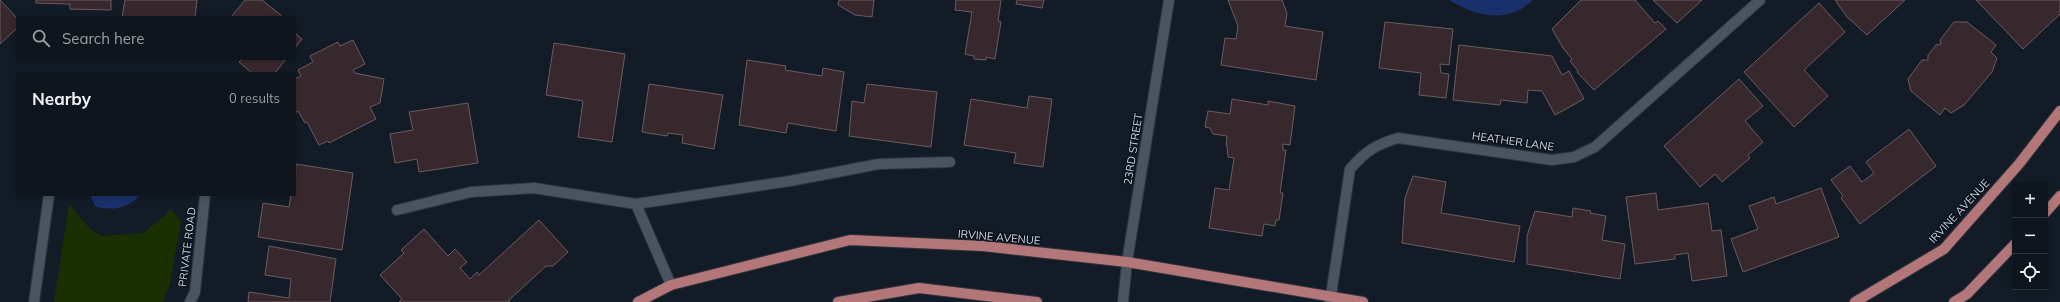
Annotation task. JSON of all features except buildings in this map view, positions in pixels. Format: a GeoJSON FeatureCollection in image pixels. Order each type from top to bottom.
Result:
{"type":"FeatureCollection","features":[{"type":"Feature","properties":{"kind":"main road","name":"IRVINE AVENUE"},"geometry":{"type":"LineString","coordinates":[[1855,302],[1944,249],[2019,164],[2060,111]]}},
{"type":"Feature","properties":{"kind":"main road"},"geometry":{"type":"LineString","coordinates":[[2048,210],[2060,196]]}},
{"type":"Feature","properties":{"kind":"main road","name":"IRVINE AVENUE"},"geometry":{"type":"LineString","coordinates":[[638,302],[671,285],[850,240],[983,246],[1127,262],[1330,299],[1363,302]]}},
{"type":"Feature","properties":{"kind":"main road"},"geometry":{"type":"LineString","coordinates":[[1954,302],[1967,294],[2012,247]]}},
{"type":"Feature","properties":{"kind":"main road"},"geometry":{"type":"LineString","coordinates":[[838,302],[920,288],[1037,302]]}},
{"type":"Feature","properties":{"kind":"street","name":"23RD STREET"},"geometry":{"type":"LineString","coordinates":[[1123,302],[1127,262],[1169,0]]}},
{"type":"Feature","properties":{"kind":"street","name":"HEATHER LANE"},"geometry":{"type":"LineString","coordinates":[[1330,299],[1350,169],[1363,154],[1378,144],[1398,138],[1552,160],[1574,157],[1595,147],[1760,0]]}},
{"type":"Feature","properties":{"kind":"street"},"geometry":{"type":"LineString","coordinates":[[397,210],[471,192],[534,188],[636,204],[790,181],[879,164],[950,162]]}},
{"type":"Feature","properties":{"kind":"street"},"geometry":{"type":"LineString","coordinates":[[34,302],[49,196]]}},
{"type":"Feature","properties":{"kind":"street","name":"PRIVATE ROAD"},"geometry":{"type":"LineString","coordinates":[[190,302],[195,292],[205,196]]}},
{"type":"Feature","properties":{"kind":"street"},"geometry":{"type":"LineString","coordinates":[[636,204],[671,285]]}},
{"type":"Feature","properties":{"kind":"green space"},"geometry":{"type":"Polygon","coordinates":[[[69,204],[90,229],[102,236],[143,233],[166,215],[170,209],[181,221],[170,283],[163,302],[54,302],[69,204]]]}},
{"type":"Feature","properties":{"kind":"water"},"geometry":{"type":"Polygon","coordinates":[[[1449,0],[1533,0],[1523,8],[1513,13],[1492,15],[1470,11],[1449,0]]]}},
{"type":"Feature","properties":{"kind":"water"},"geometry":{"type":"Polygon","coordinates":[[[90,196],[139,196],[131,203],[119,208],[107,209],[95,206],[90,196]]]}}]}
